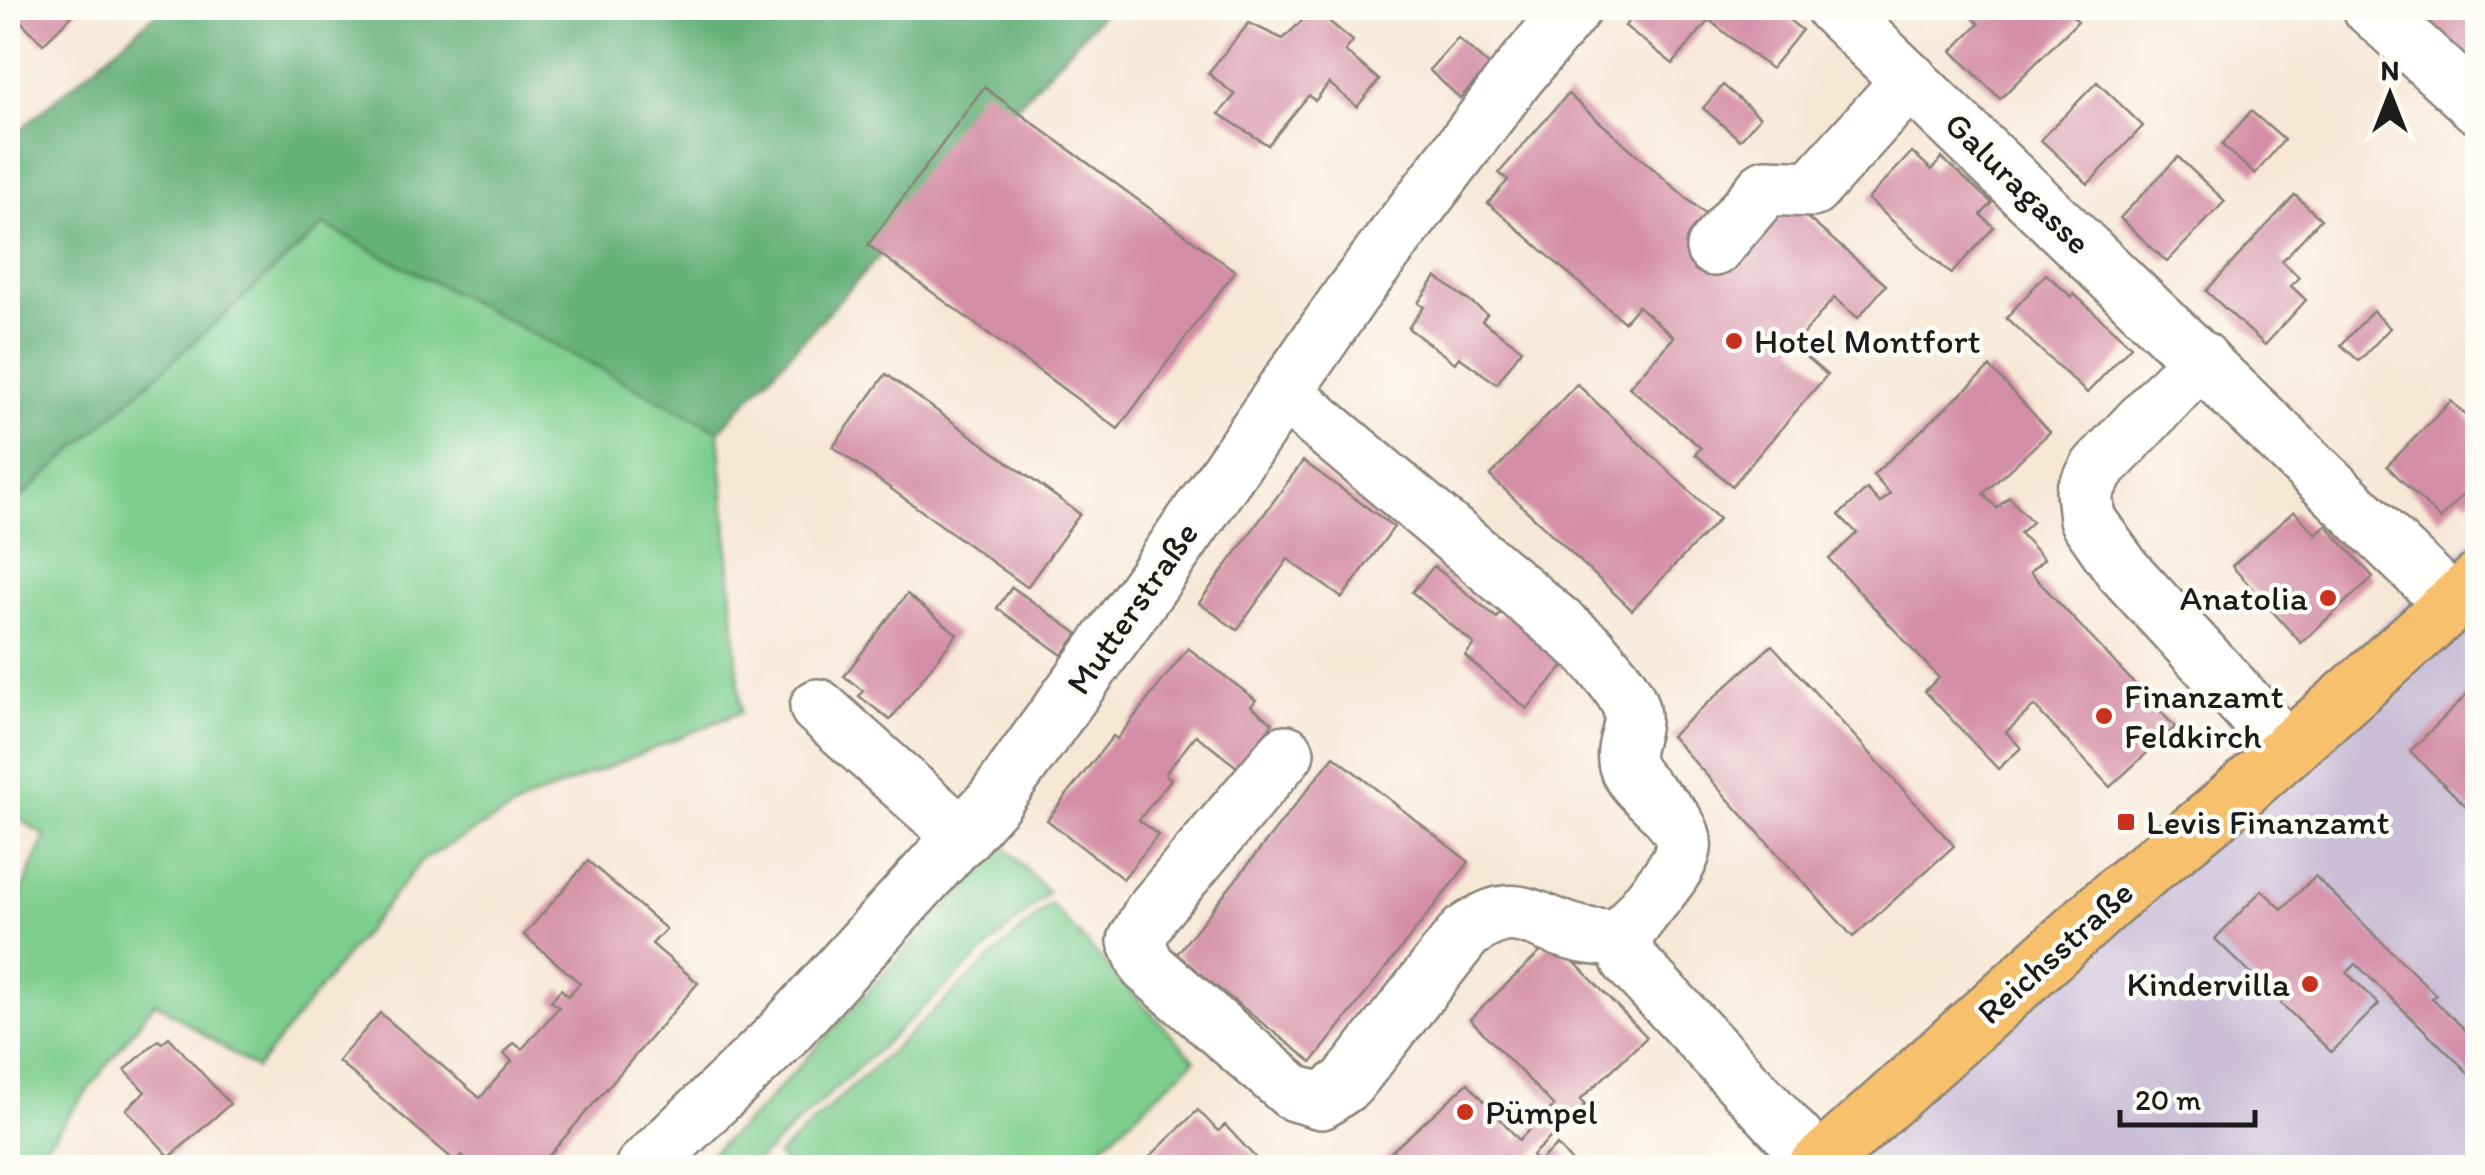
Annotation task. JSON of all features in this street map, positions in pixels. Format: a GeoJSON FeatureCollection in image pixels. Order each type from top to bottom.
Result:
{"type":"FeatureCollection","features":[{"type":"Feature","properties":{"kind":"main road","name":"Reichsstraße"},"geometry":{"type":"LineString","coordinates":[[1817,1166],[2124,888],[2288,750],[2465,592]]}},
{"type":"Feature","properties":{"kind":"street","name":"Mutterstraße"},"geometry":{"type":"LineString","coordinates":[[644,1168],[776,1041],[994,801],[1401,228],[1573,8]]}},
{"type":"Feature","properties":{"kind":"street","name":"Galuragasse"},"geometry":{"type":"LineString","coordinates":[[1834,8],[2201,359],[2465,592]]}},
{"type":"Feature","properties":{"kind":"street"},"geometry":{"type":"LineString","coordinates":[[2371,8],[2478,106]]}},
{"type":"Feature","properties":{"kind":"street"},"geometry":{"type":"LineString","coordinates":[[1714,248],[1766,187],[1812,189],[1910,80]]}},
{"type":"Feature","properties":{"kind":"street"},"geometry":{"type":"LineString","coordinates":[[2201,359],[2098,468],[2084,492],[2087,519],[2122,570],[2288,750]]}},
{"type":"Feature","properties":{"kind":"street"},"geometry":{"type":"LineString","coordinates":[[1282,392],[1590,650],[1623,694],[1632,715],[1625,764],[1636,783],[1675,822],[1684,844],[1679,864],[1636,915],[1623,938],[1629,960],[1817,1166]]}},
{"type":"Feature","properties":{"kind":"street"},"geometry":{"type":"LineString","coordinates":[[818,707],[963,837]]}},
{"type":"Feature","properties":{"kind":"street"},"geometry":{"type":"LineString","coordinates":[[1286,753],[1152,912],[1136,941],[1147,966],[1294,1093],[1321,1101],[1347,1083],[1464,932],[1488,915],[1525,913],[1573,932],[1623,938]]}},
{"type":"Feature","properties":{"kind":"shaded area"},"geometry":{"type":"Polygon","coordinates":[[[2477,534],[2477,1167],[1791,1168],[2434,577],[2477,534]]]}},
{"type":"Feature","properties":{"kind":"green space"},"geometry":{"type":"Polygon","coordinates":[[[163,8],[1107,8],[719,431],[324,225],[8,509],[8,140],[163,8]]]}},
{"type":"Feature","properties":{"kind":"green space"},"geometry":{"type":"Polygon","coordinates":[[[324,225],[719,431],[741,712],[531,799],[421,861],[256,1069],[155,1002],[25,1167],[8,1147],[8,926],[45,836],[8,811],[8,509],[324,225]]]}},
{"type":"Feature","properties":{"kind":"green space"},"geometry":{"type":"Polygon","coordinates":[[[1003,845],[1048,893],[750,1167],[696,1167],[757,1112],[1003,845]]]}},
{"type":"Feature","properties":{"kind":"green space"},"geometry":{"type":"Polygon","coordinates":[[[1050,904],[1195,1060],[1079,1167],[788,1167],[777,1156],[1050,904]]]}},
{"type":"Feature","properties":{"kind":"building"},"geometry":{"type":"Polygon","coordinates":[[[8,8],[80,8],[43,44],[8,8]]]}},
{"type":"Feature","properties":{"kind":"building"},"geometry":{"type":"Polygon","coordinates":[[[1639,8],[1773,8],[1802,30],[1771,69],[1709,20],[1673,64],[1625,26],[1639,8]]]}},
{"type":"Feature","properties":{"kind":"building"},"geometry":{"type":"Polygon","coordinates":[[[1962,8],[2064,8],[2078,21],[2000,99],[1952,51],[1979,24],[1962,8]]]}},
{"type":"Feature","properties":{"kind":"building"},"geometry":{"type":"Polygon","coordinates":[[[2402,8],[2478,8],[2478,80],[2402,8]]]}},
{"type":"Feature","properties":{"kind":"building"},"geometry":{"type":"Polygon","coordinates":[[[1314,9],[1353,41],[1345,51],[1379,80],[1357,107],[1329,83],[1315,101],[1309,95],[1268,145],[1219,114],[1235,95],[1208,73],[1249,23],[1283,39],[1314,9]]]}},
{"type":"Feature","properties":{"kind":"building"},"geometry":{"type":"Polygon","coordinates":[[[1458,38],[1490,66],[1460,98],[1429,70],[1458,38]]]}},
{"type":"Feature","properties":{"kind":"building"},"geometry":{"type":"Polygon","coordinates":[[[2097,82],[2143,126],[2088,184],[2041,140],[2097,82]]]}},
{"type":"Feature","properties":{"kind":"building"},"geometry":{"type":"Polygon","coordinates":[[[1723,85],[1760,117],[1740,140],[1703,108],[1723,85]]]}},
{"type":"Feature","properties":{"kind":"building"},"geometry":{"type":"Polygon","coordinates":[[[984,87],[1235,271],[1118,429],[868,245],[984,87]]]}},
{"type":"Feature","properties":{"kind":"building"},"geometry":{"type":"Polygon","coordinates":[[[1568,94],[1716,224],[1783,197],[1886,285],[1858,318],[1834,298],[1793,346],[1827,375],[1732,486],[1695,454],[1701,448],[1629,387],[1674,337],[1638,306],[1624,322],[1488,203],[1508,180],[1499,173],[1568,94]]]}},
{"type":"Feature","properties":{"kind":"building"},"geometry":{"type":"Polygon","coordinates":[[[2251,111],[2284,140],[2255,174],[2222,145],[2251,111]]]}},
{"type":"Feature","properties":{"kind":"building"},"geometry":{"type":"Polygon","coordinates":[[[1912,152],[1932,170],[1942,158],[1992,203],[1981,215],[1994,227],[1951,274],[1868,199],[1912,152]]]}},
{"type":"Feature","properties":{"kind":"building"},"geometry":{"type":"Polygon","coordinates":[[[2178,157],[2225,201],[2167,262],[2120,218],[2178,157]]]}},
{"type":"Feature","properties":{"kind":"building"},"geometry":{"type":"Polygon","coordinates":[[[2295,195],[2321,219],[2282,261],[2299,277],[2291,286],[2306,300],[2265,345],[2206,291],[2295,195]]]}},
{"type":"Feature","properties":{"kind":"building"},"geometry":{"type":"Polygon","coordinates":[[[2046,274],[2131,346],[2087,393],[2006,318],[2046,274]]]}},
{"type":"Feature","properties":{"kind":"building"},"geometry":{"type":"Polygon","coordinates":[[[1436,277],[1487,314],[1482,321],[1522,349],[1497,384],[1459,357],[1455,363],[1408,328],[1424,307],[1418,303],[1436,277]]]}},
{"type":"Feature","properties":{"kind":"building"},"geometry":{"type":"Polygon","coordinates":[[[2373,311],[2390,328],[2359,361],[2341,345],[2373,311]]]}},
{"type":"Feature","properties":{"kind":"building"},"geometry":{"type":"Polygon","coordinates":[[[1990,367],[2050,432],[1983,494],[1997,508],[2009,497],[2032,522],[2020,533],[2044,559],[2030,572],[2175,727],[2110,787],[2034,706],[2006,732],[2021,748],[1998,769],[1925,691],[1939,678],[1829,559],[1857,533],[1839,515],[1867,489],[1880,503],[1890,494],[1873,475],[1990,367]]]}},
{"type":"Feature","properties":{"kind":"building"},"geometry":{"type":"Polygon","coordinates":[[[886,374],[1080,514],[1027,587],[833,447],[886,374]]]}},
{"type":"Feature","properties":{"kind":"building"},"geometry":{"type":"Polygon","coordinates":[[[1577,384],[1719,519],[1632,610],[1490,476],[1577,384]]]}},
{"type":"Feature","properties":{"kind":"building"},"geometry":{"type":"Polygon","coordinates":[[[2451,401],[2478,427],[2478,491],[2468,501],[2462,496],[2440,519],[2387,466],[2451,401]]]}},
{"type":"Feature","properties":{"kind":"building"},"geometry":{"type":"Polygon","coordinates":[[[1303,461],[1394,527],[1342,598],[1288,559],[1237,630],[1199,603],[1303,461]]]}},
{"type":"Feature","properties":{"kind":"building"},"geometry":{"type":"Polygon","coordinates":[[[2294,511],[2316,534],[2326,525],[2373,577],[2301,643],[2232,566],[2294,511]]]}},
{"type":"Feature","properties":{"kind":"building"},"geometry":{"type":"Polygon","coordinates":[[[1434,566],[1497,618],[1509,604],[1572,656],[1527,709],[1465,656],[1474,644],[1412,592],[1434,566]]]}},
{"type":"Feature","properties":{"kind":"building"},"geometry":{"type":"Polygon","coordinates":[[[1012,587],[1078,634],[1062,655],[997,608],[1012,587]]]}},
{"type":"Feature","properties":{"kind":"building"},"geometry":{"type":"Polygon","coordinates":[[[907,594],[957,634],[890,720],[859,696],[863,691],[844,676],[907,594]]]}},
{"type":"Feature","properties":{"kind":"building"},"geometry":{"type":"Polygon","coordinates":[[[1772,645],[1954,846],[1853,937],[1671,736],[1772,645]]]}},
{"type":"Feature","properties":{"kind":"building"},"geometry":{"type":"Polygon","coordinates":[[[1188,648],[1256,700],[1251,706],[1273,723],[1238,768],[1196,735],[1165,774],[1171,779],[1139,820],[1158,835],[1123,879],[1047,820],[1188,648]]]}},
{"type":"Feature","properties":{"kind":"building"},"geometry":{"type":"Polygon","coordinates":[[[2473,689],[2478,694],[2478,818],[2410,751],[2473,689]]]}},
{"type":"Feature","properties":{"kind":"building"},"geometry":{"type":"Polygon","coordinates":[[[1334,756],[1469,862],[1312,1062],[1176,955],[1334,756]]]}},
{"type":"Feature","properties":{"kind":"building"},"geometry":{"type":"Polygon","coordinates":[[[588,861],[666,929],[652,944],[698,983],[538,1168],[476,1168],[462,1155],[456,1162],[338,1061],[380,1013],[480,1098],[512,1061],[504,1054],[514,1043],[522,1049],[559,1007],[551,1001],[561,989],[568,996],[580,983],[524,935],[588,861]]]}},
{"type":"Feature","properties":{"kind":"building","name":"Kindervilla"},"geometry":{"type":"Polygon","coordinates":[[[2315,876],[2478,1042],[2478,1082],[2356,964],[2347,973],[2379,1004],[2331,1052],[2215,939],[2262,890],[2282,909],[2315,876]]]}},
{"type":"Feature","properties":{"kind":"building"},"geometry":{"type":"Polygon","coordinates":[[[1553,940],[1647,1037],[1580,1100],[1585,1105],[1532,1155],[1538,1162],[1557,1145],[1577,1168],[1373,1168],[1468,1083],[1519,1140],[1554,1106],[1470,1019],[1553,940]]]}},
{"type":"Feature","properties":{"kind":"building"},"geometry":{"type":"Polygon","coordinates":[[[169,1037],[230,1104],[170,1157],[126,1109],[145,1092],[125,1070],[158,1040],[162,1043],[169,1037]]]}},
{"type":"Feature","properties":{"kind":"building"},"geometry":{"type":"Polygon","coordinates":[[[1198,1110],[1218,1131],[1225,1125],[1265,1168],[1138,1168],[1198,1110]]]}},
{"type":"Feature","properties":{"kind":"place","name":"Hotel Montfort"},"geometry":{"type":"Point","coordinates":[1734,341]}},
{"type":"Feature","properties":{"kind":"place","name":"Anatolia"},"geometry":{"type":"Point","coordinates":[2328,598]}},
{"type":"Feature","properties":{"kind":"place","name":"Finanzamt Feldkirch"},"geometry":{"type":"Point","coordinates":[2104,716]}},
{"type":"Feature","properties":{"kind":"place","name":"Levis Finanzamt"},"geometry":{"type":"Point","coordinates":[2126,822]}},
{"type":"Feature","properties":{"kind":"place","name":"Kindervilla"},"geometry":{"type":"Point","coordinates":[2310,984]}},
{"type":"Feature","properties":{"kind":"place","name":"Pümpel"},"geometry":{"type":"Point","coordinates":[1465,1112]}}]}
